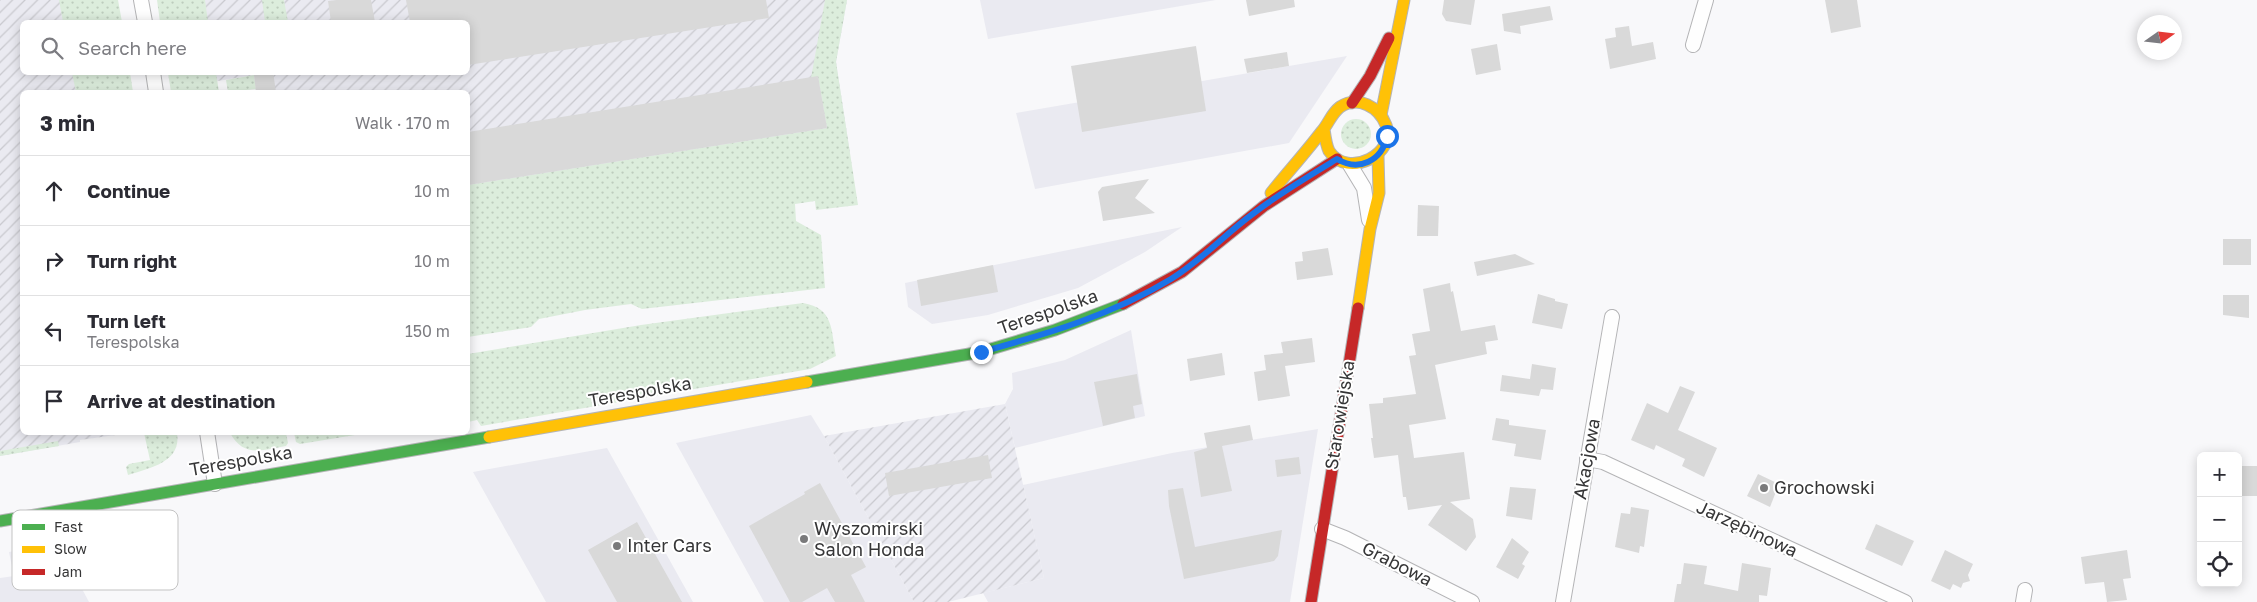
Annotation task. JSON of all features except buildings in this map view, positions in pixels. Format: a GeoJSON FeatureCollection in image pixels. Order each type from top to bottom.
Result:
{"type":"FeatureCollection","features":[{"type":"Feature","properties":{"kind":"street"},"geometry":{"type":"LineString","coordinates":[[142,0],[145,20]]}},
{"type":"Feature","properties":{"kind":"street"},"geometry":{"type":"LineString","coordinates":[[1381,115],[1404,0]]}},
{"type":"Feature","properties":{"kind":"street"},"geometry":{"type":"LineString","coordinates":[[1693,46],[1706,0]]}},
{"type":"Feature","properties":{"kind":"street"},"geometry":{"type":"LineString","coordinates":[[1352,103],[1370,76],[1401,14]]}},
{"type":"Feature","properties":{"kind":"street"},"geometry":{"type":"LineString","coordinates":[[153,75],[156,90]]}},
{"type":"Feature","properties":{"kind":"street"},"geometry":{"type":"LineString","coordinates":[[1352,103],[1370,106],[1381,115],[1387,136],[1378,156],[1364,164],[1350,165],[1337,159],[1327,148],[1324,129],[1329,117],[1341,106],[1352,103]]}},
{"type":"Feature","properties":{"kind":"street","name":"Terespolska"},"geometry":{"type":"LineString","coordinates":[[1253,214],[1324,129]]}},
{"type":"Feature","properties":{"kind":"street","name":"Starowiejska"},"geometry":{"type":"LineString","coordinates":[[1311,602],[1370,229],[1379,193],[1378,156]]}},
{"type":"Feature","properties":{"kind":"street","name":"Terespolska"},"geometry":{"type":"LineString","coordinates":[[64,510],[981,352],[1053,332],[1119,306],[1171,279],[1208,253],[1253,214],[1337,159]]}},
{"type":"Feature","properties":{"kind":"street","name":"Starowiejska"},"geometry":{"type":"LineString","coordinates":[[1350,165],[1364,188],[1370,229]]}},
{"type":"Feature","properties":{"kind":"street","name":"Akacjowa"},"geometry":{"type":"LineString","coordinates":[[1563,602],[1612,317]]}},
{"type":"Feature","properties":{"kind":"street"},"geometry":{"type":"LineString","coordinates":[[207,435],[215,484]]}},
{"type":"Feature","properties":{"kind":"street","name":"Jarzębinowa"},"geometry":{"type":"LineString","coordinates":[[1587,459],[1603,462],[1905,602]]}},
{"type":"Feature","properties":{"kind":"street","name":"Grabowa"},"geometry":{"type":"LineString","coordinates":[[1322,529],[1345,538],[1472,602]]}},
{"type":"Feature","properties":{"kind":"shaded area"},"geometry":{"type":"Polygon","coordinates":[[[0,0],[76,0],[79,20],[20,20],[20,75],[87,75],[90,90],[20,90],[20,435],[116,435],[0,456],[0,0]]]}},
{"type":"Feature","properties":{"kind":"shaded area"},"geometry":{"type":"Polygon","coordinates":[[[199,0],[847,0],[836,62],[850,153],[470,225],[470,90],[256,90],[254,75],[470,75],[470,20],[203,20],[199,0]]]}},
{"type":"Feature","properties":{"kind":"shaded area"},"geometry":{"type":"Polygon","coordinates":[[[980,0],[1216,0],[988,39],[980,0]]]}},
{"type":"Feature","properties":{"kind":"shaded area"},"geometry":{"type":"Polygon","coordinates":[[[1347,56],[1289,143],[1035,189],[1016,113],[1347,56]]]}},
{"type":"Feature","properties":{"kind":"shaded area"},"geometry":{"type":"Polygon","coordinates":[[[210,75],[254,75],[212,82],[210,75]]]}},
{"type":"Feature","properties":{"kind":"shaded area"},"geometry":{"type":"Polygon","coordinates":[[[1182,227],[1145,252],[1078,288],[988,315],[932,324],[908,307],[905,283],[1182,227]]]}},
{"type":"Feature","properties":{"kind":"shaded area"},"geometry":{"type":"Polygon","coordinates":[[[1131,330],[1145,416],[1015,448],[1005,404],[1013,389],[1012,373],[1065,360],[1131,330]]]}},
{"type":"Feature","properties":{"kind":"shaded area"},"geometry":{"type":"Polygon","coordinates":[[[1005,404],[1044,578],[948,602],[914,602],[824,436],[1005,404]]]}},
{"type":"Feature","properties":{"kind":"shaded area","name":"Wyszomirski Salon Honda"},"geometry":{"type":"Polygon","coordinates":[[[811,415],[914,602],[764,602],[676,443],[811,415]]]}},
{"type":"Feature","properties":{"kind":"shaded area"},"geometry":{"type":"Polygon","coordinates":[[[1318,429],[1290,602],[988,602],[983,593],[1044,578],[1023,485],[1172,453],[1318,429]]]}},
{"type":"Feature","properties":{"kind":"shaded area"},"geometry":{"type":"Polygon","coordinates":[[[607,448],[693,602],[546,602],[473,472],[607,448]]]}},
{"type":"Feature","properties":{"kind":"shaded area"},"geometry":{"type":"Polygon","coordinates":[[[9,552],[12,552],[12,566],[9,552]]]}},
{"type":"Feature","properties":{"kind":"shaded area"},"geometry":{"type":"Polygon","coordinates":[[[12,576],[12,590],[83,590],[89,602],[0,602],[0,578],[12,576]]]}},
{"type":"Feature","properties":{"kind":"green space"},"geometry":{"type":"Polygon","coordinates":[[[59,0],[118,0],[122,20],[63,20],[59,0]]]}},
{"type":"Feature","properties":{"kind":"green space"},"geometry":{"type":"Polygon","coordinates":[[[157,0],[205,0],[208,20],[160,20],[157,0]]]}},
{"type":"Feature","properties":{"kind":"green space"},"geometry":{"type":"Polygon","coordinates":[[[262,0],[284,0],[288,20],[265,20],[262,0]]]}},
{"type":"Feature","properties":{"kind":"green space"},"geometry":{"type":"Polygon","coordinates":[[[825,0],[847,0],[836,62],[858,205],[816,210],[815,201],[795,204],[796,221],[821,235],[825,288],[642,309],[631,304],[585,310],[539,319],[531,327],[470,337],[470,185],[827,128],[818,77],[811,78],[825,0]]]}},
{"type":"Feature","properties":{"kind":"green space"},"geometry":{"type":"Polygon","coordinates":[[[72,75],[130,75],[133,90],[76,90],[72,75]]]}},
{"type":"Feature","properties":{"kind":"green space"},"geometry":{"type":"Polygon","coordinates":[[[168,75],[216,75],[219,90],[171,90],[168,75]]]}},
{"type":"Feature","properties":{"kind":"green space"},"geometry":{"type":"Polygon","coordinates":[[[254,75],[256,89],[228,90],[226,80],[254,75]]]}},
{"type":"Feature","properties":{"kind":"green space"},"geometry":{"type":"Polygon","coordinates":[[[1356,119],[1362,120],[1370,128],[1370,140],[1362,148],[1356,149],[1350,148],[1342,140],[1341,134],[1342,128],[1350,120],[1356,119]]]}},
{"type":"Feature","properties":{"kind":"green space"},"geometry":{"type":"Polygon","coordinates":[[[803,303],[821,310],[826,315],[832,329],[836,356],[810,369],[481,426],[477,420],[470,422],[470,354],[641,325],[803,303]]]}},
{"type":"Feature","properties":{"kind":"green space"},"geometry":{"type":"Polygon","coordinates":[[[144,435],[177,435],[175,451],[163,462],[146,470],[128,475],[126,467],[129,464],[150,460],[144,435]]]}},
{"type":"Feature","properties":{"kind":"green space"},"geometry":{"type":"Polygon","coordinates":[[[231,435],[286,435],[288,443],[286,446],[254,450],[241,446],[231,435]]]}},
{"type":"Feature","properties":{"kind":"green space"},"geometry":{"type":"Polygon","coordinates":[[[295,435],[355,435],[300,444],[296,442],[295,435]]]}},
{"type":"Feature","properties":{"kind":"green space"},"geometry":{"type":"Polygon","coordinates":[[[58,441],[59,446],[0,456],[0,451],[58,441]]]}},
{"type":"Feature","properties":{"kind":"traffic: fast"},"geometry":{"type":"LineString","coordinates":[[807,382],[981,352],[1055,330],[1123,304]]}},
{"type":"Feature","properties":{"kind":"traffic: fast"},"geometry":{"type":"LineString","coordinates":[[64,510],[489,437]]}},
{"type":"Feature","properties":{"kind":"traffic: fast"},"geometry":{"type":"LineString","coordinates":[[0,521],[12,519]]}},
{"type":"Feature","properties":{"kind":"traffic: slow"},"geometry":{"type":"LineString","coordinates":[[1381,115],[1404,0]]}},
{"type":"Feature","properties":{"kind":"traffic: slow"},"geometry":{"type":"LineString","coordinates":[[1271,193],[1340,107],[1354,102],[1373,108],[1383,119],[1388,135],[1385,145],[1378,153],[1359,163],[1348,163],[1337,159],[1329,151],[1324,129]]}},
{"type":"Feature","properties":{"kind":"traffic: slow"},"geometry":{"type":"LineString","coordinates":[[1358,308],[1370,229],[1379,193],[1378,156]]}},
{"type":"Feature","properties":{"kind":"traffic: slow"},"geometry":{"type":"LineString","coordinates":[[489,437],[807,382]]}},
{"type":"Feature","properties":{"kind":"traffic: jam"},"geometry":{"type":"LineString","coordinates":[[1352,103],[1370,76],[1389,38]]}},
{"type":"Feature","properties":{"kind":"traffic: jam"},"geometry":{"type":"LineString","coordinates":[[1123,304],[1182,272],[1264,206],[1337,159]]}},
{"type":"Feature","properties":{"kind":"traffic: jam"},"geometry":{"type":"LineString","coordinates":[[1311,602],[1358,308]]}},
{"type":"Feature","properties":{"kind":"place","name":"Grochowski"},"geometry":{"type":"Point","coordinates":[1764,488]}},
{"type":"Feature","properties":{"kind":"place","name":"Wyszomirski Salon Honda"},"geometry":{"type":"Point","coordinates":[804,539]}},
{"type":"Feature","properties":{"kind":"place","name":"Inter Cars"},"geometry":{"type":"Point","coordinates":[617,546]}},
{"type":"Feature","properties":{"kind":"route"},"geometry":{"type":"LineString","coordinates":[[981,352],[1053,332],[1088,319],[1119,306],[1171,279],[1208,253],[1253,214],[1337,159],[1350,165],[1364,164],[1371,161],[1382,150],[1387,136]]}}]}
